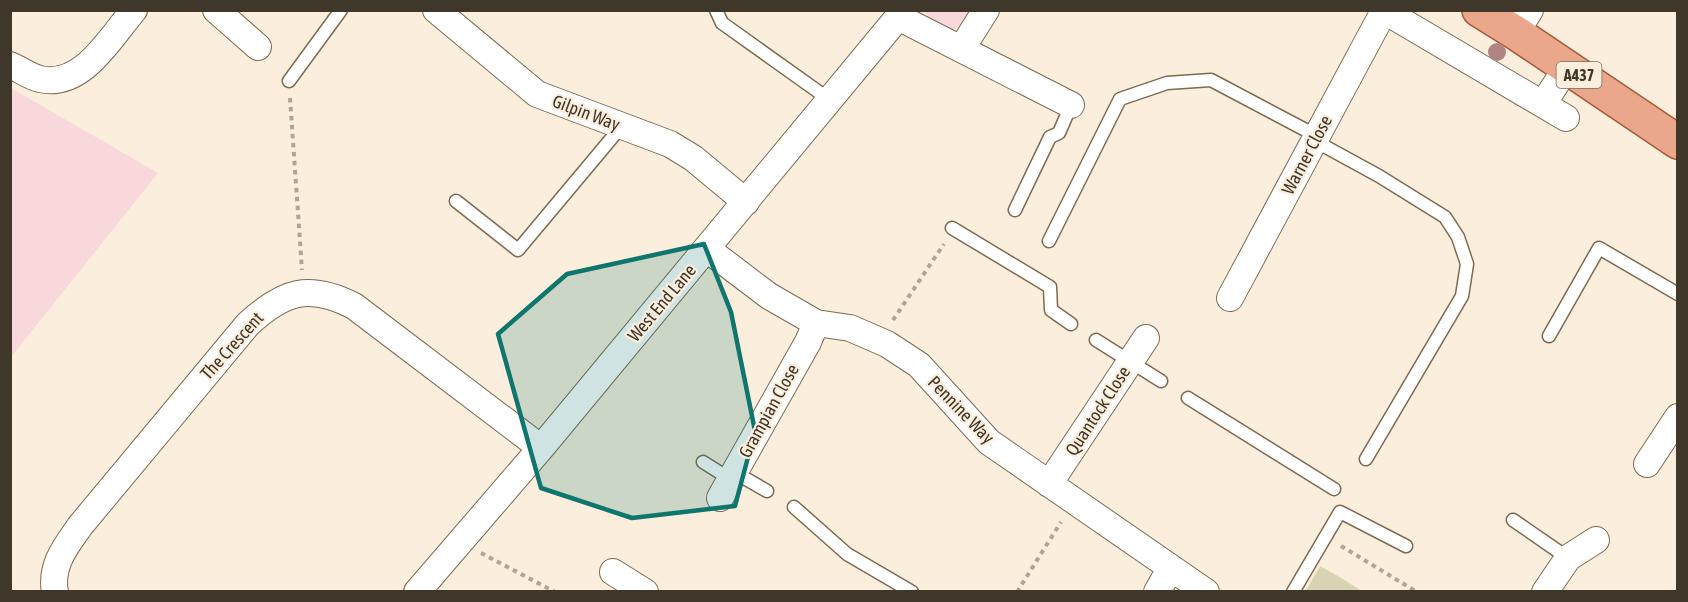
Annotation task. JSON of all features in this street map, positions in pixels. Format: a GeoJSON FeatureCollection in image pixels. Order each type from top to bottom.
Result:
{"type":"FeatureCollection","features":[{"type":"Feature","properties":{"kind":"main road","name":"A437"},"geometry":{"type":"LineString","coordinates":[[1479,10],[1523,22],[1567,66],[1677,142]]}},
{"type":"Feature","properties":{"kind":"street"},"geometry":{"type":"LineString","coordinates":[[10,64],[39,79],[55,81],[68,77],[83,69],[134,10]]}},
{"type":"Feature","properties":{"kind":"street"},"geometry":{"type":"LineString","coordinates":[[216,10],[258,47]]}},
{"type":"Feature","properties":{"kind":"street","name":"Gilpin Way"},"geometry":{"type":"LineString","coordinates":[[436,10],[537,94],[669,144],[693,158],[746,202]]}},
{"type":"Feature","properties":{"kind":"street"},"geometry":{"type":"LineString","coordinates":[[962,48],[986,10]]}},
{"type":"Feature","properties":{"kind":"street"},"geometry":{"type":"LineString","coordinates":[[1384,11],[1566,118]]}},
{"type":"Feature","properties":{"kind":"street","name":"Warner Close"},"geometry":{"type":"LineString","coordinates":[[1230,298],[1384,11]]}},
{"type":"Feature","properties":{"kind":"street"},"geometry":{"type":"LineString","coordinates":[[901,14],[1071,105]]}},
{"type":"Feature","properties":{"kind":"street","name":"West End Lane"},"geometry":{"type":"LineString","coordinates":[[417,591],[541,448],[901,14]]}},
{"type":"Feature","properties":{"kind":"street"},"geometry":{"type":"LineString","coordinates":[[1543,104],[1567,66]]}},
{"type":"Feature","properties":{"kind":"street","name":"Pennine Way"},"geometry":{"type":"LineString","coordinates":[[707,249],[769,296],[816,323],[850,328],[879,341],[919,364],[989,442],[1170,569],[1206,591]]}},
{"type":"Feature","properties":{"kind":"street"},"geometry":{"type":"LineString","coordinates":[[304,291],[337,297],[354,306],[541,448]]}},
{"type":"Feature","properties":{"kind":"street","name":"The Crescent"},"geometry":{"type":"LineString","coordinates":[[55,591],[55,568],[61,553],[80,526],[248,324],[266,307],[285,297],[304,291]]}},
{"type":"Feature","properties":{"kind":"street","name":"Grampian Close"},"geometry":{"type":"LineString","coordinates":[[728,483],[808,342],[816,323]]}},
{"type":"Feature","properties":{"kind":"street","name":"Quantock Close"},"geometry":{"type":"LineString","coordinates":[[1049,483],[1146,338]]}},
{"type":"Feature","properties":{"kind":"street"},"geometry":{"type":"LineString","coordinates":[[1647,464],[1677,417]]}},
{"type":"Feature","properties":{"kind":"street"},"geometry":{"type":"LineString","coordinates":[[1545,591],[1568,558],[1596,540]]}},
{"type":"Feature","properties":{"kind":"street"},"geometry":{"type":"LineString","coordinates":[[1157,591],[1170,569]]}},
{"type":"Feature","properties":{"kind":"street"},"geometry":{"type":"LineString","coordinates":[[613,572],[638,590]]}},
{"type":"Feature","properties":{"kind":"lane"},"geometry":{"type":"LineString","coordinates":[[289,81],[341,10]]}},
{"type":"Feature","properties":{"kind":"lane"},"geometry":{"type":"LineString","coordinates":[[716,10],[722,23],[830,100]]}},
{"type":"Feature","properties":{"kind":"lane"},"geometry":{"type":"LineString","coordinates":[[1049,241],[1120,99],[1167,83],[1211,80],[1316,138],[1445,217],[1458,237],[1467,264],[1462,296],[1366,459]]}},
{"type":"Feature","properties":{"kind":"lane"},"geometry":{"type":"LineString","coordinates":[[1015,210],[1050,137],[1059,134],[1071,105]]}},
{"type":"Feature","properties":{"kind":"lane"},"geometry":{"type":"LineString","coordinates":[[456,201],[518,250],[621,127]]}},
{"type":"Feature","properties":{"kind":"lane"},"geometry":{"type":"LineString","coordinates":[[955,230],[1050,287],[1051,310],[1071,324]]}},
{"type":"Feature","properties":{"kind":"lane"},"geometry":{"type":"LineString","coordinates":[[1549,336],[1599,248],[1677,294]]}},
{"type":"Feature","properties":{"kind":"lane"},"geometry":{"type":"LineString","coordinates":[[1096,340],[1161,381]]}},
{"type":"Feature","properties":{"kind":"lane"},"geometry":{"type":"LineString","coordinates":[[1188,398],[1334,489]]}},
{"type":"Feature","properties":{"kind":"lane"},"geometry":{"type":"LineString","coordinates":[[703,462],[728,483],[767,491]]}},
{"type":"Feature","properties":{"kind":"lane"},"geometry":{"type":"LineString","coordinates":[[794,507],[847,554],[912,591]]}},
{"type":"Feature","properties":{"kind":"lane"},"geometry":{"type":"LineString","coordinates":[[1293,591],[1340,512],[1406,546]]}},
{"type":"Feature","properties":{"kind":"lane"},"geometry":{"type":"LineString","coordinates":[[1513,520],[1568,558]]}},
{"type":"Feature","properties":{"kind":"path"},"geometry":{"type":"LineString","coordinates":[[289,81],[304,291]]}},
{"type":"Feature","properties":{"kind":"path"},"geometry":{"type":"LineString","coordinates":[[879,341],[955,230]]}},
{"type":"Feature","properties":{"kind":"path"},"geometry":{"type":"LineString","coordinates":[[1017,591],[1075,502]]}},
{"type":"Feature","properties":{"kind":"path"},"geometry":{"type":"LineString","coordinates":[[1331,540],[1418,591]]}},
{"type":"Feature","properties":{"kind":"path"},"geometry":{"type":"LineString","coordinates":[[478,551],[555,591]]}},
{"type":"Feature","properties":{"kind":"highlighted area"},"geometry":{"type":"Polygon","coordinates":[[[704,244],[731,312],[755,431],[735,506],[632,518],[541,488],[498,334],[567,274],[704,244]]]}},
{"type":"Feature","properties":{"kind":"shaded area"},"geometry":{"type":"Polygon","coordinates":[[[925,11],[973,11],[964,23],[951,30],[928,19],[925,11]]]}},
{"type":"Feature","properties":{"kind":"shaded area"},"geometry":{"type":"Polygon","coordinates":[[[10,88],[158,173],[11,357],[10,88]]]}},
{"type":"Feature","properties":{"kind":"building"},"geometry":{"type":"Polygon","coordinates":[[[1320,566],[1343,579],[1363,592],[1305,592],[1320,566]]]}}]}
